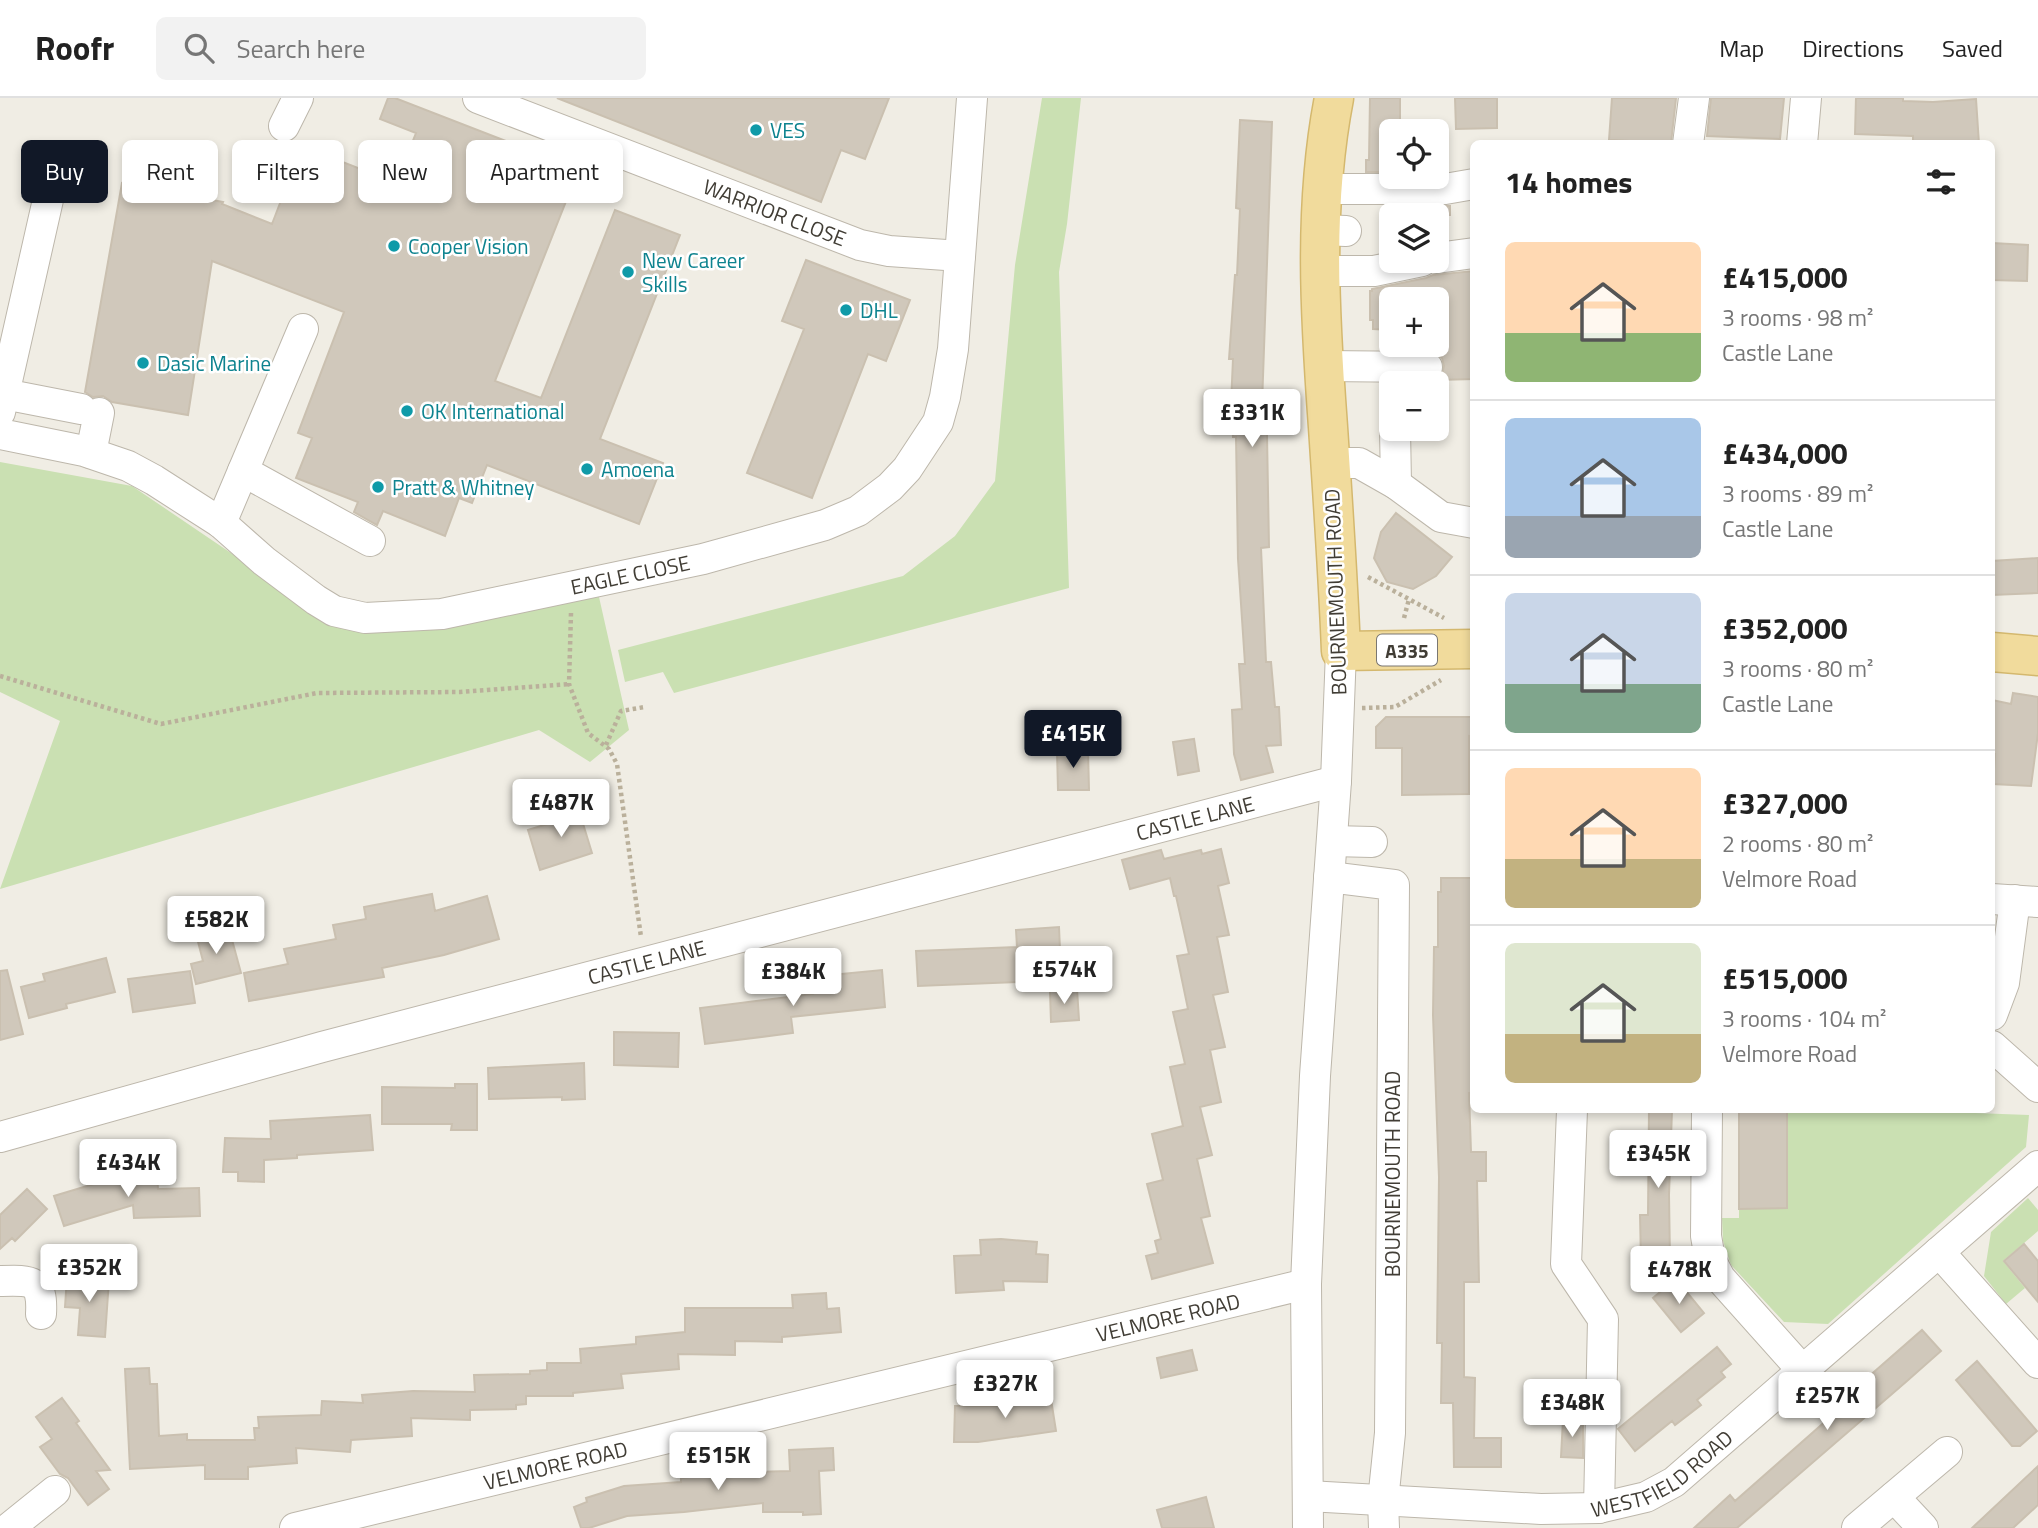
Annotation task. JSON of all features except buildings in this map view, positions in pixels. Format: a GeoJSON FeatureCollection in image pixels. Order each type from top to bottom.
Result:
{"type":"FeatureCollection","features":[{"type":"Feature","properties":{"kind":"main road","name":"BOURNEMOUTH ROAD"},"geometry":{"type":"LineString","coordinates":[[1334,98],[1322,189],[1333,231],[1321,271],[1341,651]]}},
{"type":"Feature","properties":{"kind":"main road","name":"A335"},"geometry":{"type":"LineString","coordinates":[[1341,651],[1462,635]]}},
{"type":"Feature","properties":{"kind":"main road"},"geometry":{"type":"LineString","coordinates":[[1995,652],[2038,656]]}},
{"type":"Feature","properties":{"kind":"street"},"geometry":{"type":"LineString","coordinates":[[284,126],[298,98]]}},
{"type":"Feature","properties":{"kind":"street","name":"EAGLE CLOSE"},"geometry":{"type":"LineString","coordinates":[[0,434],[91,453],[154,480],[221,523],[264,561],[316,600],[334,611],[365,618],[442,614],[704,559],[825,526],[858,511],[876,499],[907,469],[938,422],[953,349],[972,98]]}},
{"type":"Feature","properties":{"kind":"street"},"geometry":{"type":"LineString","coordinates":[[1689,140],[1694,98]]}},
{"type":"Feature","properties":{"kind":"street"},"geometry":{"type":"LineString","coordinates":[[1802,140],[1806,98]]}},
{"type":"Feature","properties":{"kind":"street","name":"WARRIOR CLOSE"},"geometry":{"type":"LineString","coordinates":[[486,99],[860,245],[889,251],[960,256]]}},
{"type":"Feature","properties":{"kind":"street"},"geometry":{"type":"LineString","coordinates":[[1322,189],[1446,189],[1470,185]]}},
{"type":"Feature","properties":{"kind":"street"},"geometry":{"type":"LineString","coordinates":[[47,203],[2,403],[90,411],[91,453]]}},
{"type":"Feature","properties":{"kind":"street"},"geometry":{"type":"LineString","coordinates":[[1449,256],[1470,254]]}},
{"type":"Feature","properties":{"kind":"street"},"geometry":{"type":"LineString","coordinates":[[1321,271],[1379,270]]}},
{"type":"Feature","properties":{"kind":"street"},"geometry":{"type":"LineString","coordinates":[[221,523],[303,328]]}},
{"type":"Feature","properties":{"kind":"street"},"geometry":{"type":"LineString","coordinates":[[1324,366],[1379,373]]}},
{"type":"Feature","properties":{"kind":"street"},"geometry":{"type":"LineString","coordinates":[[1410,371],[1427,367]]}},
{"type":"Feature","properties":{"kind":"street"},"geometry":{"type":"LineString","coordinates":[[1395,441],[1396,484]]}},
{"type":"Feature","properties":{"kind":"street"},"geometry":{"type":"LineString","coordinates":[[1331,463],[1359,463],[1396,484],[1441,517],[1470,522]]}},
{"type":"Feature","properties":{"kind":"street"},"geometry":{"type":"LineString","coordinates":[[243,471],[370,541]]}},
{"type":"Feature","properties":{"kind":"street","name":"BOURNEMOUTH ROAD"},"geometry":{"type":"LineString","coordinates":[[1308,1528],[1306,1284],[1315,1076],[1336,781],[1341,651]]}},
{"type":"Feature","properties":{"kind":"street","name":"CASTLE LANE"},"geometry":{"type":"LineString","coordinates":[[0,1137],[322,1046],[1336,781]]}},
{"type":"Feature","properties":{"kind":"street"},"geometry":{"type":"LineString","coordinates":[[1332,841],[1372,842]]}},
{"type":"Feature","properties":{"kind":"street","name":"BOURNEMOUTH ROAD"},"geometry":{"type":"LineString","coordinates":[[1329,877],[1394,885],[1390,1433],[1384,1515]]}},
{"type":"Feature","properties":{"kind":"street"},"geometry":{"type":"LineString","coordinates":[[1995,1007],[2004,983],[2015,900]]}},
{"type":"Feature","properties":{"kind":"street"},"geometry":{"type":"LineString","coordinates":[[1995,1049],[2038,1087]]}},
{"type":"Feature","properties":{"kind":"street"},"geometry":{"type":"LineString","coordinates":[[1572,1113],[1566,1264],[1603,1319],[1599,1508]]}},
{"type":"Feature","properties":{"kind":"street"},"geometry":{"type":"LineString","coordinates":[[1707,1113],[1706,1236],[1710,1259],[1720,1278],[1803,1371]]}},
{"type":"Feature","properties":{"kind":"street","name":"WESTFIELD ROAD"},"geometry":{"type":"LineString","coordinates":[[1308,1496],[1384,1515],[1599,1508],[1646,1497],[1674,1482],[2038,1166]]}},
{"type":"Feature","properties":{"kind":"street"},"geometry":{"type":"LineString","coordinates":[[1939,1252],[2038,1363]]}},
{"type":"Feature","properties":{"kind":"street"},"geometry":{"type":"LineString","coordinates":[[0,1281],[24,1280],[34,1284],[40,1289],[42,1297],[41,1314]]}},
{"type":"Feature","properties":{"kind":"street","name":"VELMORE ROAD"},"geometry":{"type":"LineString","coordinates":[[295,1528],[1306,1284]]}},
{"type":"Feature","properties":{"kind":"street"},"geometry":{"type":"LineString","coordinates":[[1857,1528],[1947,1452]]}},
{"type":"Feature","properties":{"kind":"street"},"geometry":{"type":"LineString","coordinates":[[9,1528],[55,1491]]}},
{"type":"Feature","properties":{"kind":"street"},"geometry":{"type":"LineString","coordinates":[[1894,1497],[1923,1528]]}},
{"type":"Feature","properties":{"kind":"path"},"geometry":{"type":"LineString","coordinates":[[1366,588],[1365,576],[1409,600],[1462,635]]}},
{"type":"Feature","properties":{"kind":"path"},"geometry":{"type":"LineString","coordinates":[[572,587],[569,684],[588,733],[606,745],[617,764],[641,937],[648,961]]}},
{"type":"Feature","properties":{"kind":"path"},"geometry":{"type":"LineString","coordinates":[[1404,618],[1409,600]]}},
{"type":"Feature","properties":{"kind":"path"},"geometry":{"type":"LineString","coordinates":[[0,676],[160,723],[317,693],[460,692],[569,684]]}},
{"type":"Feature","properties":{"kind":"path"},"geometry":{"type":"LineString","coordinates":[[1339,708],[1395,707],[1445,678]]}},
{"type":"Feature","properties":{"kind":"path"},"geometry":{"type":"LineString","coordinates":[[606,745],[621,711],[645,707]]}},
{"type":"Feature","properties":{"kind":"green space"},"geometry":{"type":"Polygon","coordinates":[[[1042,98],[1081,98],[1059,272],[1069,588],[674,693],[663,672],[625,682],[618,650],[903,576],[955,536],[995,481],[1015,265],[1042,98]]]}},
{"type":"Feature","properties":{"kind":"green space"},"geometry":{"type":"Polygon","coordinates":[[[0,462],[132,486],[268,578],[392,629],[599,597],[629,730],[590,762],[539,730],[0,889],[60,721],[0,692],[0,462]]]}},
{"type":"Feature","properties":{"kind":"green space"},"geometry":{"type":"Polygon","coordinates":[[[1787,1113],[2029,1115],[2026,1147],[1828,1324],[1784,1322],[1731,1265],[1723,1241],[1722,1218],[1739,1218],[1739,1209],[1787,1208],[1787,1113]]]}},
{"type":"Feature","properties":{"kind":"green space"},"geometry":{"type":"Polygon","coordinates":[[[2028,1198],[2038,1210],[2038,1231],[2003,1261],[2025,1288],[2006,1304],[1984,1276],[1991,1232],[2028,1198]]]}},
{"type":"Feature","properties":{"kind":"place","name":"VES"},"geometry":{"type":"Point","coordinates":[756,130]}},
{"type":"Feature","properties":{"kind":"place","name":"Cooper Vision"},"geometry":{"type":"Point","coordinates":[394,246]}},
{"type":"Feature","properties":{"kind":"place","name":"New Career Skills"},"geometry":{"type":"Point","coordinates":[628,272]}},
{"type":"Feature","properties":{"kind":"place","name":"DHL"},"geometry":{"type":"Point","coordinates":[846,310]}},
{"type":"Feature","properties":{"kind":"place","name":"Dasic Marine"},"geometry":{"type":"Point","coordinates":[143,363]}},
{"type":"Feature","properties":{"kind":"place","name":"OK International"},"geometry":{"type":"Point","coordinates":[407,411]}},
{"type":"Feature","properties":{"kind":"place","name":"Amoena"},"geometry":{"type":"Point","coordinates":[587,469]}},
{"type":"Feature","properties":{"kind":"place","name":"Pratt & Whitney"},"geometry":{"type":"Point","coordinates":[378,487]}}]}
